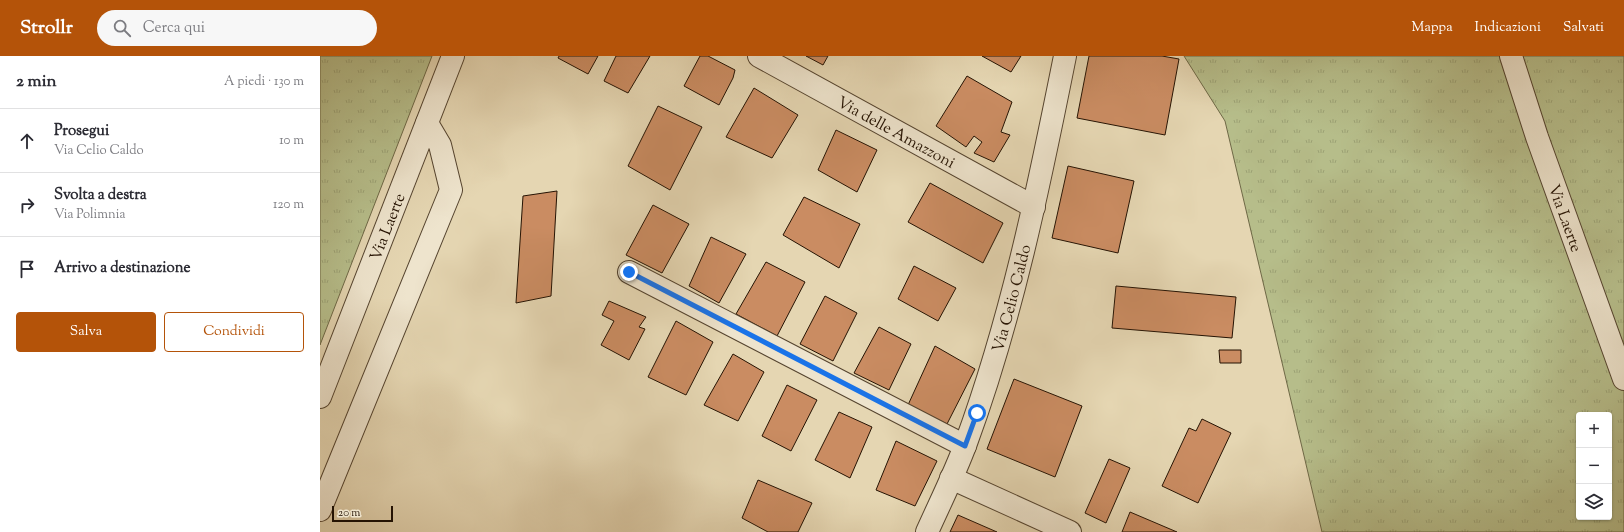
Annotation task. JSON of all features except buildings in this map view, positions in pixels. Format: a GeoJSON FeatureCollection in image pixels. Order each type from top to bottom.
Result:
{"type":"FeatureCollection","features":[{"type":"Feature","properties":{"kind":"street","name":"Via Laerte"},"geometry":{"type":"LineString","coordinates":[[320,397],[452,56]]}},
{"type":"Feature","properties":{"kind":"street","name":"Via delle Amazzoni"},"geometry":{"type":"LineString","coordinates":[[759,56],[1034,207]]}},
{"type":"Feature","properties":{"kind":"street","name":"Via Celio Caldo"},"geometry":{"type":"LineString","coordinates":[[927,532],[965,446],[977,413],[1000,338],[1034,207],[1065,56]]}},
{"type":"Feature","properties":{"kind":"street","name":"Via Laerte"},"geometry":{"type":"LineString","coordinates":[[1511,56],[1537,137],[1624,379]]}},
{"type":"Feature","properties":{"kind":"street"},"geometry":{"type":"LineString","coordinates":[[320,510],[451,190],[440,145],[427,123]]}},
{"type":"Feature","properties":{"kind":"street"},"geometry":{"type":"LineString","coordinates":[[629,272],[965,446]]}},
{"type":"Feature","properties":{"kind":"street"},"geometry":{"type":"LineString","coordinates":[[951,478],[1070,532]]}},
{"type":"Feature","properties":{"kind":"green space"},"geometry":{"type":"Polygon","coordinates":[[[320,56],[432,56],[320,345],[320,56]]]}},
{"type":"Feature","properties":{"kind":"green space"},"geometry":{"type":"Polygon","coordinates":[[[1184,56],[1624,56],[1624,532],[1322,532],[1225,121],[1184,56]]]}},
{"type":"Feature","properties":{"kind":"route"},"geometry":{"type":"LineString","coordinates":[[629,272],[965,446],[977,413]]}}]}
